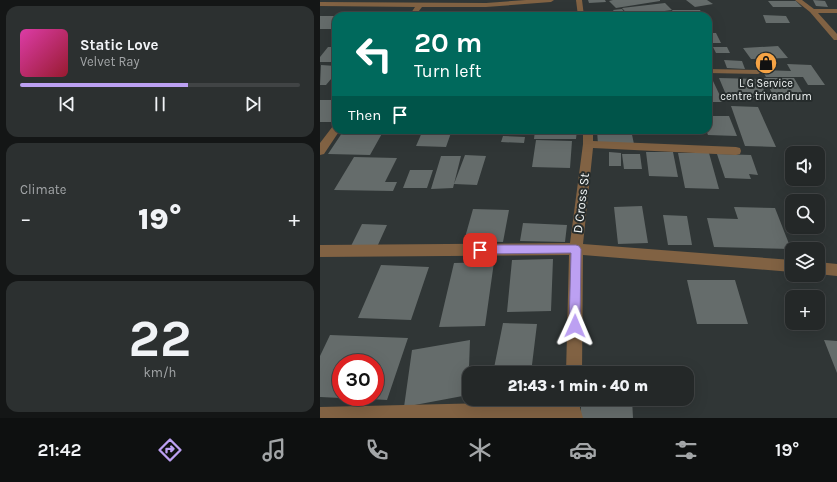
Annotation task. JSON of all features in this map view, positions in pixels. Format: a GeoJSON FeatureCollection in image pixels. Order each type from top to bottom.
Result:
{"type":"FeatureCollection","features":[{"type":"Feature","properties":{"kind":"street"},"geometry":{"type":"LineString","coordinates":[[320,4],[410,2],[420,4],[551,0]]}},
{"type":"Feature","properties":{"kind":"street"},"geometry":{"type":"LineString","coordinates":[[579,0],[580,12]]}},
{"type":"Feature","properties":{"kind":"street"},"geometry":{"type":"LineString","coordinates":[[798,0],[837,38]]}},
{"type":"Feature","properties":{"kind":"street"},"geometry":{"type":"LineString","coordinates":[[415,12],[420,4]]}},
{"type":"Feature","properties":{"kind":"street"},"geometry":{"type":"LineString","coordinates":[[812,12],[837,10]]}},
{"type":"Feature","properties":{"kind":"street"},"geometry":{"type":"LineString","coordinates":[[712,71],[758,72]]}},
{"type":"Feature","properties":{"kind":"street"},"geometry":{"type":"LineString","coordinates":[[320,150],[332,134]]}},
{"type":"Feature","properties":{"kind":"street","name":"D Cross St"},"geometry":{"type":"LineString","coordinates":[[574,366],[576,249],[588,134]]}},
{"type":"Feature","properties":{"kind":"street"},"geometry":{"type":"LineString","coordinates":[[588,144],[736,151]]}},
{"type":"Feature","properties":{"kind":"street"},"geometry":{"type":"LineString","coordinates":[[320,251],[576,249],[785,265]]}},
{"type":"Feature","properties":{"kind":"street"},"geometry":{"type":"LineString","coordinates":[[825,269],[837,270]]}},
{"type":"Feature","properties":{"kind":"street"},"geometry":{"type":"LineString","coordinates":[[320,416],[574,409]]}},
{"type":"Feature","properties":{"kind":"building"},"geometry":{"type":"Polygon","coordinates":[[[588,0],[605,0],[606,2],[589,3],[588,0]]]}},
{"type":"Feature","properties":{"kind":"building"},"geometry":{"type":"Polygon","coordinates":[[[686,0],[707,0],[713,4],[695,7],[686,0]]]}},
{"type":"Feature","properties":{"kind":"building"},"geometry":{"type":"Polygon","coordinates":[[[813,0],[825,1],[828,7],[816,6],[813,0]]]}},
{"type":"Feature","properties":{"kind":"building"},"geometry":{"type":"Polygon","coordinates":[[[609,1],[660,1],[616,8],[609,1]]]}},
{"type":"Feature","properties":{"kind":"building"},"geometry":{"type":"Polygon","coordinates":[[[768,1],[796,1],[802,7],[773,7],[768,1]]]}},
{"type":"Feature","properties":{"kind":"building"},"geometry":{"type":"Polygon","coordinates":[[[665,3],[672,10],[657,12],[626,12],[622,8],[665,3]]]}},
{"type":"Feature","properties":{"kind":"building"},"geometry":{"type":"Polygon","coordinates":[[[622,9],[624,12],[614,12],[613,10],[622,9]]]}},
{"type":"Feature","properties":{"kind":"building"},"geometry":{"type":"Polygon","coordinates":[[[672,10],[700,10],[701,12],[673,12],[672,10]]]}},
{"type":"Feature","properties":{"kind":"building"},"geometry":{"type":"Polygon","coordinates":[[[363,11],[380,11],[379,12],[362,12],[363,11]]]}},
{"type":"Feature","properties":{"kind":"building"},"geometry":{"type":"Polygon","coordinates":[[[763,15],[786,16],[790,23],[766,23],[763,15]]]}},
{"type":"Feature","properties":{"kind":"building"},"geometry":{"type":"Polygon","coordinates":[[[320,16],[332,16],[332,29],[320,29],[320,16]]]}},
{"type":"Feature","properties":{"kind":"building"},"geometry":{"type":"Polygon","coordinates":[[[712,33],[716,33],[721,43],[712,43],[712,33]]]}},
{"type":"Feature","properties":{"kind":"building"},"geometry":{"type":"Polygon","coordinates":[[[778,46],[788,58],[751,59],[743,48],[778,46]]]}},
{"type":"Feature","properties":{"kind":"building"},"geometry":{"type":"Polygon","coordinates":[[[328,47],[332,47],[332,62],[320,62],[320,57],[328,47]]]}},
{"type":"Feature","properties":{"kind":"building"},"geometry":{"type":"Polygon","coordinates":[[[713,47],[727,47],[730,53],[716,53],[713,47]]]}},
{"type":"Feature","properties":{"kind":"building"},"geometry":{"type":"Polygon","coordinates":[[[724,60],[742,61],[745,69],[727,68],[724,60]]]}},
{"type":"Feature","properties":{"kind":"building"},"geometry":{"type":"Polygon","coordinates":[[[787,64],[811,65],[825,85],[808,85],[803,77],[766,77],[762,70],[791,71],[787,64]]]}},
{"type":"Feature","properties":{"kind":"building"},"geometry":{"type":"Polygon","coordinates":[[[321,65],[332,66],[332,78],[326,85],[320,85],[321,65]]]}},
{"type":"Feature","properties":{"kind":"building"},"geometry":{"type":"Polygon","coordinates":[[[719,78],[758,79],[768,98],[727,97],[719,78]]]}},
{"type":"Feature","properties":{"kind":"building"},"geometry":{"type":"Polygon","coordinates":[[[764,78],[794,78],[804,95],[773,95],[764,78]]]}},
{"type":"Feature","properties":{"kind":"building"},"geometry":{"type":"Polygon","coordinates":[[[712,81],[713,81],[723,102],[712,102],[712,81]]]}},
{"type":"Feature","properties":{"kind":"building"},"geometry":{"type":"Polygon","coordinates":[[[320,100],[332,100],[332,122],[320,122],[320,100]]]}},
{"type":"Feature","properties":{"kind":"building"},"geometry":{"type":"Polygon","coordinates":[[[731,106],[758,107],[776,147],[745,146],[731,106]]]}},
{"type":"Feature","properties":{"kind":"building"},"geometry":{"type":"Polygon","coordinates":[[[712,116],[729,116],[737,136],[708,135],[712,134],[712,116]]]}},
{"type":"Feature","properties":{"kind":"building"},"geometry":{"type":"Polygon","coordinates":[[[341,134],[382,134],[370,155],[328,154],[341,134]]]}},
{"type":"Feature","properties":{"kind":"building"},"geometry":{"type":"Polygon","coordinates":[[[421,134],[451,134],[446,147],[416,146],[421,134]]]}},
{"type":"Feature","properties":{"kind":"building"},"geometry":{"type":"Polygon","coordinates":[[[503,134],[524,134],[524,135],[503,134]]]}},
{"type":"Feature","properties":{"kind":"building"},"geometry":{"type":"Polygon","coordinates":[[[535,134],[577,134],[576,139],[534,139],[535,134]]]}},
{"type":"Feature","properties":{"kind":"building"},"geometry":{"type":"Polygon","coordinates":[[[597,134],[632,134],[634,144],[598,145],[597,134]]]}},
{"type":"Feature","properties":{"kind":"building"},"geometry":{"type":"Polygon","coordinates":[[[503,136],[525,137],[524,143],[501,142],[503,136]]]}},
{"type":"Feature","properties":{"kind":"building"},"geometry":{"type":"Polygon","coordinates":[[[536,140],[572,141],[570,168],[532,167],[536,140]]]}},
{"type":"Feature","properties":{"kind":"building"},"geometry":{"type":"Polygon","coordinates":[[[609,152],[621,153],[621,166],[609,166],[609,152]]]}},
{"type":"Feature","properties":{"kind":"building"},"geometry":{"type":"Polygon","coordinates":[[[646,152],[673,152],[678,177],[649,176],[646,152]]]}},
{"type":"Feature","properties":{"kind":"building"},"geometry":{"type":"Polygon","coordinates":[[[678,153],[709,153],[719,189],[685,188],[678,153]]]}},
{"type":"Feature","properties":{"kind":"building"},"geometry":{"type":"Polygon","coordinates":[[[622,154],[640,154],[642,169],[624,169],[622,154]]]}},
{"type":"Feature","properties":{"kind":"building"},"geometry":{"type":"Polygon","coordinates":[[[717,154],[751,155],[758,175],[749,174],[751,179],[725,178],[717,154]]]}},
{"type":"Feature","properties":{"kind":"building"},"geometry":{"type":"Polygon","coordinates":[[[465,155],[486,156],[477,185],[454,184],[465,155]]]}},
{"type":"Feature","properties":{"kind":"building"},"geometry":{"type":"Polygon","coordinates":[[[441,156],[461,156],[453,188],[431,189],[441,156]]]}},
{"type":"Feature","properties":{"kind":"building"},"geometry":{"type":"Polygon","coordinates":[[[354,157],[397,158],[385,182],[397,182],[393,191],[334,190],[354,157]]]}},
{"type":"Feature","properties":{"kind":"building"},"geometry":{"type":"Polygon","coordinates":[[[410,170],[433,170],[427,188],[403,188],[410,170]]]}},
{"type":"Feature","properties":{"kind":"building"},"geometry":{"type":"Polygon","coordinates":[[[642,206],[648,243],[618,244],[614,207],[642,206]]]}},
{"type":"Feature","properties":{"kind":"building"},"geometry":{"type":"Polygon","coordinates":[[[734,207],[775,208],[788,242],[785,242],[785,249],[714,247],[707,218],[738,219],[734,207]]]}},
{"type":"Feature","properties":{"kind":"building"},"geometry":{"type":"Polygon","coordinates":[[[473,209],[509,210],[503,242],[464,241],[473,209]]]}},
{"type":"Feature","properties":{"kind":"building"},"geometry":{"type":"Polygon","coordinates":[[[663,215],[687,216],[692,245],[668,245],[663,215]]]}},
{"type":"Feature","properties":{"kind":"building"},"geometry":{"type":"Polygon","coordinates":[[[523,223],[567,225],[565,242],[520,241],[523,223]]]}},
{"type":"Feature","properties":{"kind":"building"},"geometry":{"type":"Polygon","coordinates":[[[362,224],[387,225],[377,247],[351,246],[362,224]]]}},
{"type":"Feature","properties":{"kind":"building"},"geometry":{"type":"Polygon","coordinates":[[[553,259],[551,311],[507,312],[512,260],[553,259]]]}},
{"type":"Feature","properties":{"kind":"building"},"geometry":{"type":"Polygon","coordinates":[[[494,262],[485,326],[439,327],[454,263],[494,262]]]}},
{"type":"Feature","properties":{"kind":"building"},"geometry":{"type":"Polygon","coordinates":[[[381,265],[429,267],[411,320],[358,318],[381,265]]]}},
{"type":"Feature","properties":{"kind":"building"},"geometry":{"type":"Polygon","coordinates":[[[687,280],[735,280],[748,324],[697,324],[687,280]]]}},
{"type":"Feature","properties":{"kind":"building"},"geometry":{"type":"Polygon","coordinates":[[[503,323],[537,324],[532,366],[494,366],[503,323]]]}},
{"type":"Feature","properties":{"kind":"building"},"geometry":{"type":"Polygon","coordinates":[[[330,335],[408,338],[387,400],[384,400],[384,354],[332,354],[332,398],[320,397],[320,356],[330,335]]]}},
{"type":"Feature","properties":{"kind":"building"},"geometry":{"type":"Polygon","coordinates":[[[470,340],[469,366],[462,366],[462,396],[404,407],[412,350],[470,340]]]}},
{"type":"Feature","properties":{"kind":"building"},"geometry":{"type":"Polygon","coordinates":[[[824,340],[837,341],[837,373],[824,340]]]}},
{"type":"Feature","properties":{"kind":"building"},"geometry":{"type":"Polygon","coordinates":[[[582,365],[630,366],[582,366],[582,365]]]}},
{"type":"Feature","properties":{"kind":"building"},"geometry":{"type":"Polygon","coordinates":[[[581,406],[632,406],[633,418],[581,418],[581,406]]]}},
{"type":"Feature","properties":{"kind":"place","name":"L G Service centre trivandrum"},"geometry":{"type":"Point","coordinates":[766,63]}},
{"type":"Feature","properties":{"kind":"route"},"geometry":{"type":"LineString","coordinates":[[480,250],[576,249],[575,326]]}}]}
